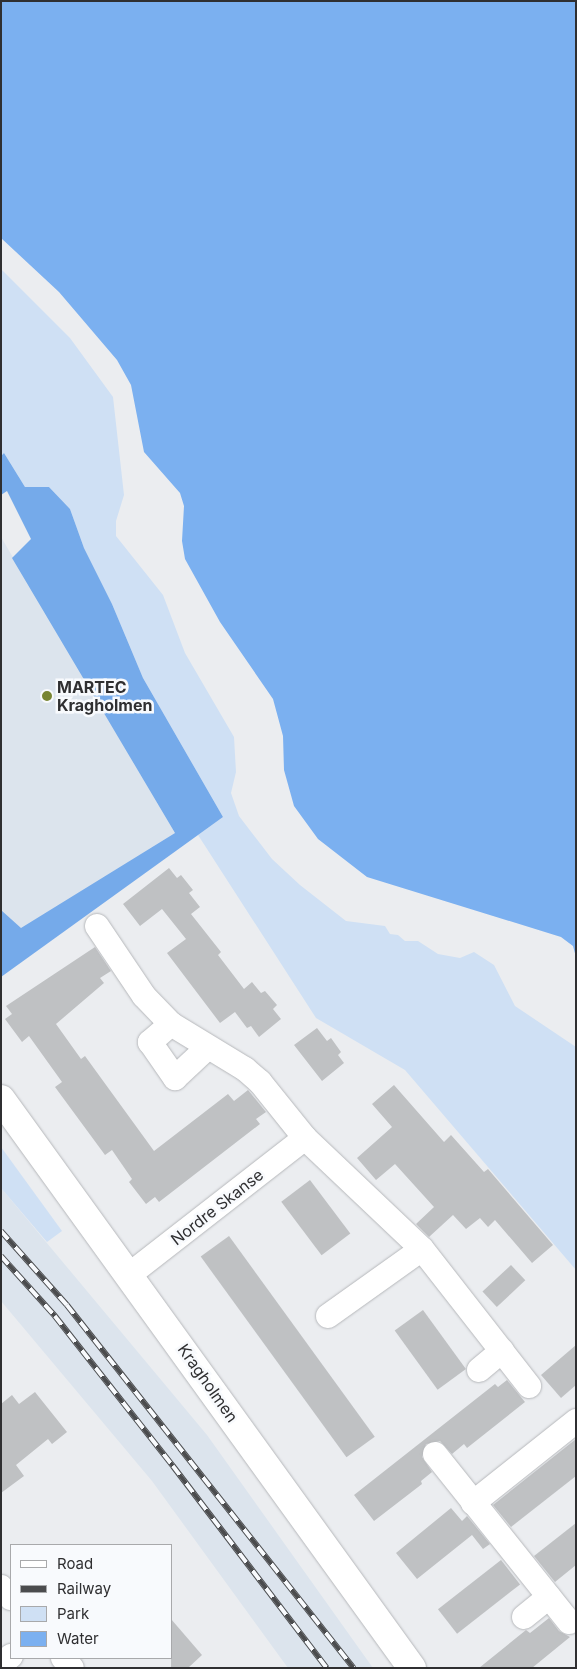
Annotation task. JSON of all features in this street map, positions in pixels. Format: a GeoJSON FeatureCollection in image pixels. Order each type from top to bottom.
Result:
{"type":"FeatureCollection","features":[{"type":"Feature","properties":{"kind":"street"},"geometry":{"type":"LineString","coordinates":[[96,926],[144,996],[171,1024],[207,1048],[245,1069],[260,1082],[305,1138],[422,1249],[529,1386]]}},
{"type":"Feature","properties":{"kind":"street"},"geometry":{"type":"LineString","coordinates":[[171,1024],[150,1042],[176,1078],[207,1048]]}},
{"type":"Feature","properties":{"kind":"street","name":"Kragholmen"},"geometry":{"type":"LineString","coordinates":[[1,1099],[412,1668]]}},
{"type":"Feature","properties":{"kind":"street","name":"Nordre Skanse"},"geometry":{"type":"LineString","coordinates":[[129,1275],[305,1138]]}},
{"type":"Feature","properties":{"kind":"street"},"geometry":{"type":"LineString","coordinates":[[328,1316],[422,1249]]}},
{"type":"Feature","properties":{"kind":"street"},"geometry":{"type":"LineString","coordinates":[[479,1370],[502,1351]]}},
{"type":"Feature","properties":{"kind":"street"},"geometry":{"type":"LineString","coordinates":[[473,1503],[576,1421]]}},
{"type":"Feature","properties":{"kind":"street"},"geometry":{"type":"LineString","coordinates":[[434,1454],[569,1622]]}},
{"type":"Feature","properties":{"kind":"street"},"geometry":{"type":"LineString","coordinates":[[1,1587],[10,1597]]}},
{"type":"Feature","properties":{"kind":"street"},"geometry":{"type":"LineString","coordinates":[[524,1617],[549,1597]]}},
{"type":"Feature","properties":{"kind":"shaded area"},"geometry":{"type":"Polygon","coordinates":[[[4,453],[25,487],[49,487],[70,509],[84,548],[112,604],[143,678],[223,817],[1,977],[1,910],[21,928],[175,833],[12,558],[31,539],[7,491],[1,495],[1,456],[4,453]]]}},
{"type":"Feature","properties":{"kind":"shaded area","name":"MARTEC Kragholmen"},"geometry":{"type":"Polygon","coordinates":[[[1,537],[175,833],[21,929],[1,910],[1,537]]]}},
{"type":"Feature","properties":{"kind":"shaded area"},"geometry":{"type":"Polygon","coordinates":[[[1,1188],[207,1435],[373,1668],[288,1668],[152,1481],[1,1301],[1,1188]]]}},
{"type":"Feature","properties":{"kind":"green space"},"geometry":{"type":"Polygon","coordinates":[[[1,269],[70,338],[113,397],[124,495],[116,521],[116,536],[163,595],[185,653],[234,737],[236,772],[231,793],[239,816],[272,859],[300,885],[346,921],[385,926],[390,934],[398,935],[405,941],[418,941],[438,954],[460,958],[474,952],[494,965],[515,1006],[576,1047],[576,1270],[405,1070],[316,1018],[198,835],[223,817],[143,678],[112,604],[84,548],[70,509],[49,487],[25,487],[4,453],[1,456],[1,269]]]}},
{"type":"Feature","properties":{"kind":"green space"},"geometry":{"type":"Polygon","coordinates":[[[1,1147],[62,1231],[47,1242],[1,1188],[1,1147]]]}},
{"type":"Feature","properties":{"kind":"water"},"geometry":{"type":"Polygon","coordinates":[[[1,1],[576,1],[576,957],[573,946],[561,937],[367,877],[318,839],[294,806],[284,770],[283,736],[273,699],[220,622],[185,559],[182,541],[184,506],[180,493],[144,452],[131,385],[117,360],[59,292],[1,238],[1,1]]]}},
{"type":"Feature","properties":{"kind":"building"},"geometry":{"type":"Polygon","coordinates":[[[169,868],[177,878],[181,875],[193,890],[189,893],[200,907],[191,914],[221,952],[218,955],[244,989],[252,982],[261,993],[265,991],[277,1005],[273,1009],[281,1019],[259,1037],[251,1026],[247,1028],[235,1012],[220,1023],[167,953],[186,939],[162,909],[140,926],[123,904],[169,868]]]}},
{"type":"Feature","properties":{"kind":"building"},"geometry":{"type":"Polygon","coordinates":[[[95,947],[111,971],[100,978],[104,983],[56,1024],[81,1059],[85,1056],[154,1151],[228,1094],[234,1101],[248,1090],[266,1112],[256,1119],[260,1124],[159,1202],[155,1197],[146,1204],[129,1182],[132,1179],[112,1150],[105,1155],[55,1087],[62,1082],[29,1036],[22,1042],[5,1019],[12,1014],[6,1006],[95,947]]]}},
{"type":"Feature","properties":{"kind":"building"},"geometry":{"type":"Polygon","coordinates":[[[317,1028],[327,1041],[331,1038],[341,1052],[338,1055],[344,1063],[322,1081],[294,1045],[317,1028]]]}},
{"type":"Feature","properties":{"kind":"building"},"geometry":{"type":"Polygon","coordinates":[[[394,1085],[444,1142],[451,1135],[484,1172],[488,1169],[553,1245],[532,1263],[495,1220],[488,1227],[480,1218],[466,1229],[453,1215],[429,1237],[416,1224],[434,1207],[395,1164],[376,1180],[357,1158],[392,1127],[372,1104],[394,1085]]]}},
{"type":"Feature","properties":{"kind":"building"},"geometry":{"type":"Polygon","coordinates":[[[310,1180],[350,1234],[322,1255],[281,1202],[310,1180]]]}},
{"type":"Feature","properties":{"kind":"building"},"geometry":{"type":"Polygon","coordinates":[[[229,1236],[375,1437],[346,1457],[201,1257],[229,1236]]]}},
{"type":"Feature","properties":{"kind":"building"},"geometry":{"type":"Polygon","coordinates":[[[511,1265],[525,1280],[497,1307],[482,1292],[511,1265]]]}},
{"type":"Feature","properties":{"kind":"building"},"geometry":{"type":"Polygon","coordinates":[[[423,1310],[466,1369],[438,1390],[395,1331],[423,1310]]]}},
{"type":"Feature","properties":{"kind":"building"},"geometry":{"type":"Polygon","coordinates":[[[576,1345],[576,1385],[561,1398],[541,1375],[576,1345]]]}},
{"type":"Feature","properties":{"kind":"building"},"geometry":{"type":"Polygon","coordinates":[[[507,1380],[525,1402],[467,1448],[464,1444],[452,1454],[440,1441],[426,1444],[422,1457],[432,1472],[421,1481],[422,1484],[374,1521],[354,1495],[495,1384],[498,1387],[507,1380]]]}},
{"type":"Feature","properties":{"kind":"building"},"geometry":{"type":"Polygon","coordinates":[[[35,1392],[67,1432],[52,1444],[48,1439],[16,1465],[24,1476],[1,1493],[1,1404],[12,1395],[19,1404],[35,1392]]]}},
{"type":"Feature","properties":{"kind":"building"},"geometry":{"type":"Polygon","coordinates":[[[576,1439],[576,1476],[511,1527],[493,1505],[576,1439]]]}},
{"type":"Feature","properties":{"kind":"building"},"geometry":{"type":"Polygon","coordinates":[[[451,1508],[462,1521],[467,1516],[490,1544],[483,1549],[472,1535],[417,1579],[396,1553],[451,1508]]]}},
{"type":"Feature","properties":{"kind":"building"},"geometry":{"type":"Polygon","coordinates":[[[576,1523],[576,1565],[555,1582],[534,1556],[576,1523]]]}},
{"type":"Feature","properties":{"kind":"building"},"geometry":{"type":"Polygon","coordinates":[[[501,1560],[520,1584],[457,1634],[438,1609],[501,1560]]]}},
{"type":"Feature","properties":{"kind":"building"},"geometry":{"type":"Polygon","coordinates":[[[549,1618],[559,1631],[570,1637],[532,1668],[479,1668],[526,1630],[530,1633],[549,1618]]]}},
{"type":"Feature","properties":{"kind":"building"},"geometry":{"type":"Polygon","coordinates":[[[172,1620],[202,1655],[188,1668],[171,1668],[172,1620]]]}},
{"type":"Feature","properties":{"kind":"railway"},"geometry":{"type":"LineString","coordinates":[[1,1231],[67,1305],[354,1668]]}},
{"type":"Feature","properties":{"kind":"railway"},"geometry":{"type":"LineString","coordinates":[[1,1256],[55,1316],[173,1466],[327,1668]]}},
{"type":"Feature","properties":{"kind":"place","name":"MARTEC Kragholmen"},"geometry":{"type":"Point","coordinates":[47,696]}}]}
